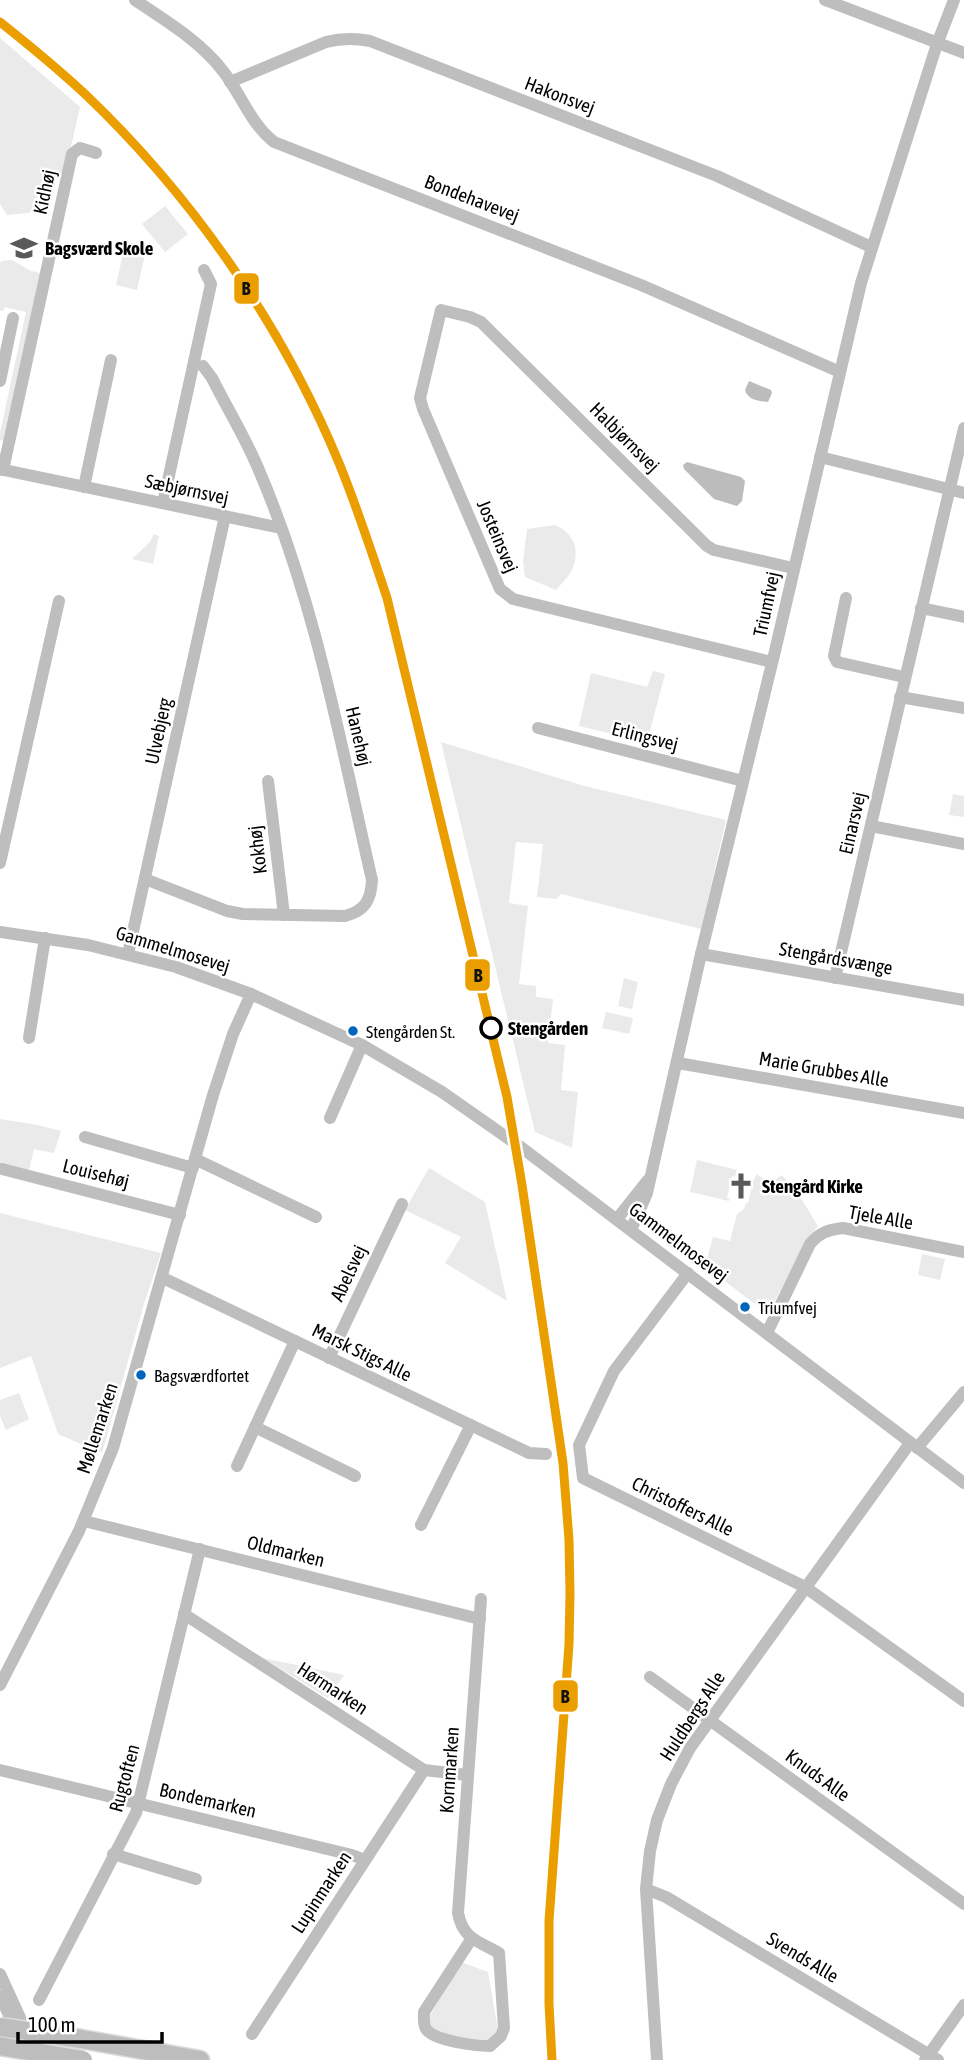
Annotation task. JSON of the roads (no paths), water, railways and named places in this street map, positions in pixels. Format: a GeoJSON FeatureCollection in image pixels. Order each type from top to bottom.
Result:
{"type":"FeatureCollection","features":[{"type":"Feature","properties":{"kind":"highway"},"geometry":{"type":"LineString","coordinates":[[0,2027],[200,2060]]}},
{"type":"Feature","properties":{"kind":"highway"},"geometry":{"type":"LineString","coordinates":[[0,2046],[84,2060]]}},
{"type":"Feature","properties":{"kind":"street","name":"Bondehavevej"},"geometry":{"type":"LineString","coordinates":[[135,0],[201,48],[223,70],[256,124],[266,136],[282,146],[641,285],[840,372]]}},
{"type":"Feature","properties":{"kind":"street"},"geometry":{"type":"LineString","coordinates":[[825,0],[964,53]]}},
{"type":"Feature","properties":{"kind":"street","name":"Triumfvej"},"geometry":{"type":"LineString","coordinates":[[631,1230],[647,1193],[701,954],[861,283],[937,44],[954,0]]}},
{"type":"Feature","properties":{"kind":"street","name":"Hakonsvej"},"geometry":{"type":"LineString","coordinates":[[230,82],[326,42],[346,38],[370,41],[717,176],[872,247]]}},
{"type":"Feature","properties":{"kind":"street","name":"Kidhøj"},"geometry":{"type":"LineString","coordinates":[[1,470],[72,154],[80,148],[96,153]]}},
{"type":"Feature","properties":{"kind":"street"},"geometry":{"type":"LineString","coordinates":[[163,503],[211,284],[204,270]]}},
{"type":"Feature","properties":{"kind":"street","name":"Halbjørnsvej"},"geometry":{"type":"LineString","coordinates":[[441,310],[481,322],[707,546],[714,550],[793,568]]}},
{"type":"Feature","properties":{"kind":"street","name":"Josteinsvej"},"geometry":{"type":"LineString","coordinates":[[441,310],[420,398],[500,589],[513,600],[772,662]]}},
{"type":"Feature","properties":{"kind":"street"},"geometry":{"type":"LineString","coordinates":[[0,381],[13,318]]}},
{"type":"Feature","properties":{"kind":"street"},"geometry":{"type":"LineString","coordinates":[[84,487],[111,360]]}},
{"type":"Feature","properties":{"kind":"street","name":"Hanehøj"},"geometry":{"type":"LineString","coordinates":[[145,879],[227,911],[243,914],[345,916],[355,913],[368,902],[371,892],[372,880],[321,653],[281,528],[258,467],[212,378],[203,366]]}},
{"type":"Feature","properties":{"kind":"street","name":"Einarsvej"},"geometry":{"type":"LineString","coordinates":[[835,978],[964,428]]}},
{"type":"Feature","properties":{"kind":"street"},"geometry":{"type":"LineString","coordinates":[[820,457],[964,493]]}},
{"type":"Feature","properties":{"kind":"street","name":"Sæbjørnsvej"},"geometry":{"type":"LineString","coordinates":[[1,470],[281,528]]}},
{"type":"Feature","properties":{"kind":"street","name":"Ulvebjerg"},"geometry":{"type":"LineString","coordinates":[[128,954],[225,516]]}},
{"type":"Feature","properties":{"kind":"street"},"geometry":{"type":"LineString","coordinates":[[846,598],[834,656],[837,662],[904,677]]}},
{"type":"Feature","properties":{"kind":"street"},"geometry":{"type":"LineString","coordinates":[[0,863],[59,601]]}},
{"type":"Feature","properties":{"kind":"street"},"geometry":{"type":"LineString","coordinates":[[921,608],[964,617]]}},
{"type":"Feature","properties":{"kind":"street"},"geometry":{"type":"LineString","coordinates":[[901,696],[964,708]]}},
{"type":"Feature","properties":{"kind":"street","name":"Erlingsvej"},"geometry":{"type":"LineString","coordinates":[[538,728],[743,781]]}},
{"type":"Feature","properties":{"kind":"street","name":"Kokhøj"},"geometry":{"type":"LineString","coordinates":[[268,781],[284,915]]}},
{"type":"Feature","properties":{"kind":"street"},"geometry":{"type":"LineString","coordinates":[[871,826],[964,844]]}},
{"type":"Feature","properties":{"kind":"street","name":"Gammelmosevej"},"geometry":{"type":"LineString","coordinates":[[0,932],[128,954],[176,967],[251,994],[362,1045],[476,1115],[964,1483]]}},
{"type":"Feature","properties":{"kind":"street"},"geometry":{"type":"LineString","coordinates":[[29,1038],[45,938]]}},
{"type":"Feature","properties":{"kind":"street","name":"Stengårdsvænge"},"geometry":{"type":"LineString","coordinates":[[701,954],[964,1000]]}},
{"type":"Feature","properties":{"kind":"street","name":"Møllemarken"},"geometry":{"type":"LineString","coordinates":[[0,1685],[84,1521],[113,1448],[224,1059],[251,994]]}},
{"type":"Feature","properties":{"kind":"street"},"geometry":{"type":"LineString","coordinates":[[330,1118],[362,1045]]}},
{"type":"Feature","properties":{"kind":"street","name":"Marie Grubbes Alle"},"geometry":{"type":"LineString","coordinates":[[678,1063],[964,1113]]}},
{"type":"Feature","properties":{"kind":"street"},"geometry":{"type":"LineString","coordinates":[[85,1137],[194,1164],[316,1217]]}},
{"type":"Feature","properties":{"kind":"street","name":"Louisehøj"},"geometry":{"type":"LineString","coordinates":[[2,1169],[180,1215]]}},
{"type":"Feature","properties":{"kind":"street","name":"Triumfvej"},"geometry":{"type":"LineString","coordinates":[[617,1219],[650,1177]]}},
{"type":"Feature","properties":{"kind":"street","name":"Abelsvej"},"geometry":{"type":"LineString","coordinates":[[329,1358],[401,1204]]}},
{"type":"Feature","properties":{"kind":"street","name":"Tjele Alle"},"geometry":{"type":"LineString","coordinates":[[767,1333],[810,1244],[816,1236],[827,1230],[842,1228],[964,1252]]}},
{"type":"Feature","properties":{"kind":"street","name":"Christoffers Alle"},"geometry":{"type":"LineString","coordinates":[[688,1273],[614,1371],[579,1445],[583,1478],[805,1587],[964,1701]]}},
{"type":"Feature","properties":{"kind":"street","name":"Marsk Stigs Alle"},"geometry":{"type":"LineString","coordinates":[[163,1278],[529,1453],[546,1454]]}},
{"type":"Feature","properties":{"kind":"street"},"geometry":{"type":"LineString","coordinates":[[237,1466],[295,1341]]}},
{"type":"Feature","properties":{"kind":"street","name":"Huldbergs Alle"},"geometry":{"type":"LineString","coordinates":[[657,2060],[646,1889],[657,1820],[675,1775],[709,1720],[805,1587],[913,1445],[964,1392]]}},
{"type":"Feature","properties":{"kind":"street"},"geometry":{"type":"LineString","coordinates":[[421,1525],[471,1425]]}},
{"type":"Feature","properties":{"kind":"street"},"geometry":{"type":"LineString","coordinates":[[255,1427],[355,1476]]}},
{"type":"Feature","properties":{"kind":"street","name":"Oldmarken"},"geometry":{"type":"LineString","coordinates":[[84,1521],[480,1619]]}},
{"type":"Feature","properties":{"kind":"street","name":"Rugtoften"},"geometry":{"type":"LineString","coordinates":[[39,2000],[113,1854],[132,1823],[139,1804],[200,1549]]}},
{"type":"Feature","properties":{"kind":"street","name":"Kornmarken"},"geometry":{"type":"LineString","coordinates":[[472,1938],[464,1931],[458,1913],[481,1599]]}},
{"type":"Feature","properties":{"kind":"street","name":"Hørmarken"},"geometry":{"type":"LineString","coordinates":[[184,1614],[424,1770],[467,1775]]}},
{"type":"Feature","properties":{"kind":"street","name":"Knuds Alle"},"geometry":{"type":"LineString","coordinates":[[650,1677],[964,1904]]}},
{"type":"Feature","properties":{"kind":"street","name":"Bondemarken"},"geometry":{"type":"LineString","coordinates":[[0,1770],[365,1860]]}},
{"type":"Feature","properties":{"kind":"street","name":"Lupinmarken"},"geometry":{"type":"LineString","coordinates":[[252,2034],[424,1770]]}},
{"type":"Feature","properties":{"kind":"street"},"geometry":{"type":"LineString","coordinates":[[113,1854],[196,1879]]}},
{"type":"Feature","properties":{"kind":"street","name":"Svends Alle"},"geometry":{"type":"LineString","coordinates":[[646,1889],[666,1897],[930,2058]]}},
{"type":"Feature","properties":{"kind":"street"},"geometry":{"type":"LineString","coordinates":[[472,1938],[499,1953],[504,2028],[501,2036],[490,2046],[477,2046],[434,2036],[427,2031],[424,2023],[424,2012],[472,1938]]}},
{"type":"Feature","properties":{"kind":"street"},"geometry":{"type":"LineString","coordinates":[[0,1974],[40,2060]]}},
{"type":"Feature","properties":{"kind":"street"},"geometry":{"type":"LineString","coordinates":[[0,1996],[31,2060]]}},
{"type":"Feature","properties":{"kind":"street"},"geometry":{"type":"LineString","coordinates":[[930,2058],[964,2005]]}},
{"type":"Feature","properties":{"kind":"place","name":"Bagsværd Skole"},"geometry":{"type":"Point","coordinates":[24,248]}},
{"type":"Feature","properties":{"kind":"place","name":"Stengården"},"geometry":{"type":"Point","coordinates":[491,1028]}},
{"type":"Feature","properties":{"kind":"place","name":"Stengården St."},"geometry":{"type":"Point","coordinates":[353,1031]}},
{"type":"Feature","properties":{"kind":"place","name":"Stengård Kirke"},"geometry":{"type":"Point","coordinates":[741,1186]}},
{"type":"Feature","properties":{"kind":"place","name":"Triumfvej"},"geometry":{"type":"Point","coordinates":[745,1307]}},
{"type":"Feature","properties":{"kind":"place","name":"Bagsværdfortet"},"geometry":{"type":"Point","coordinates":[141,1375]}}]}
